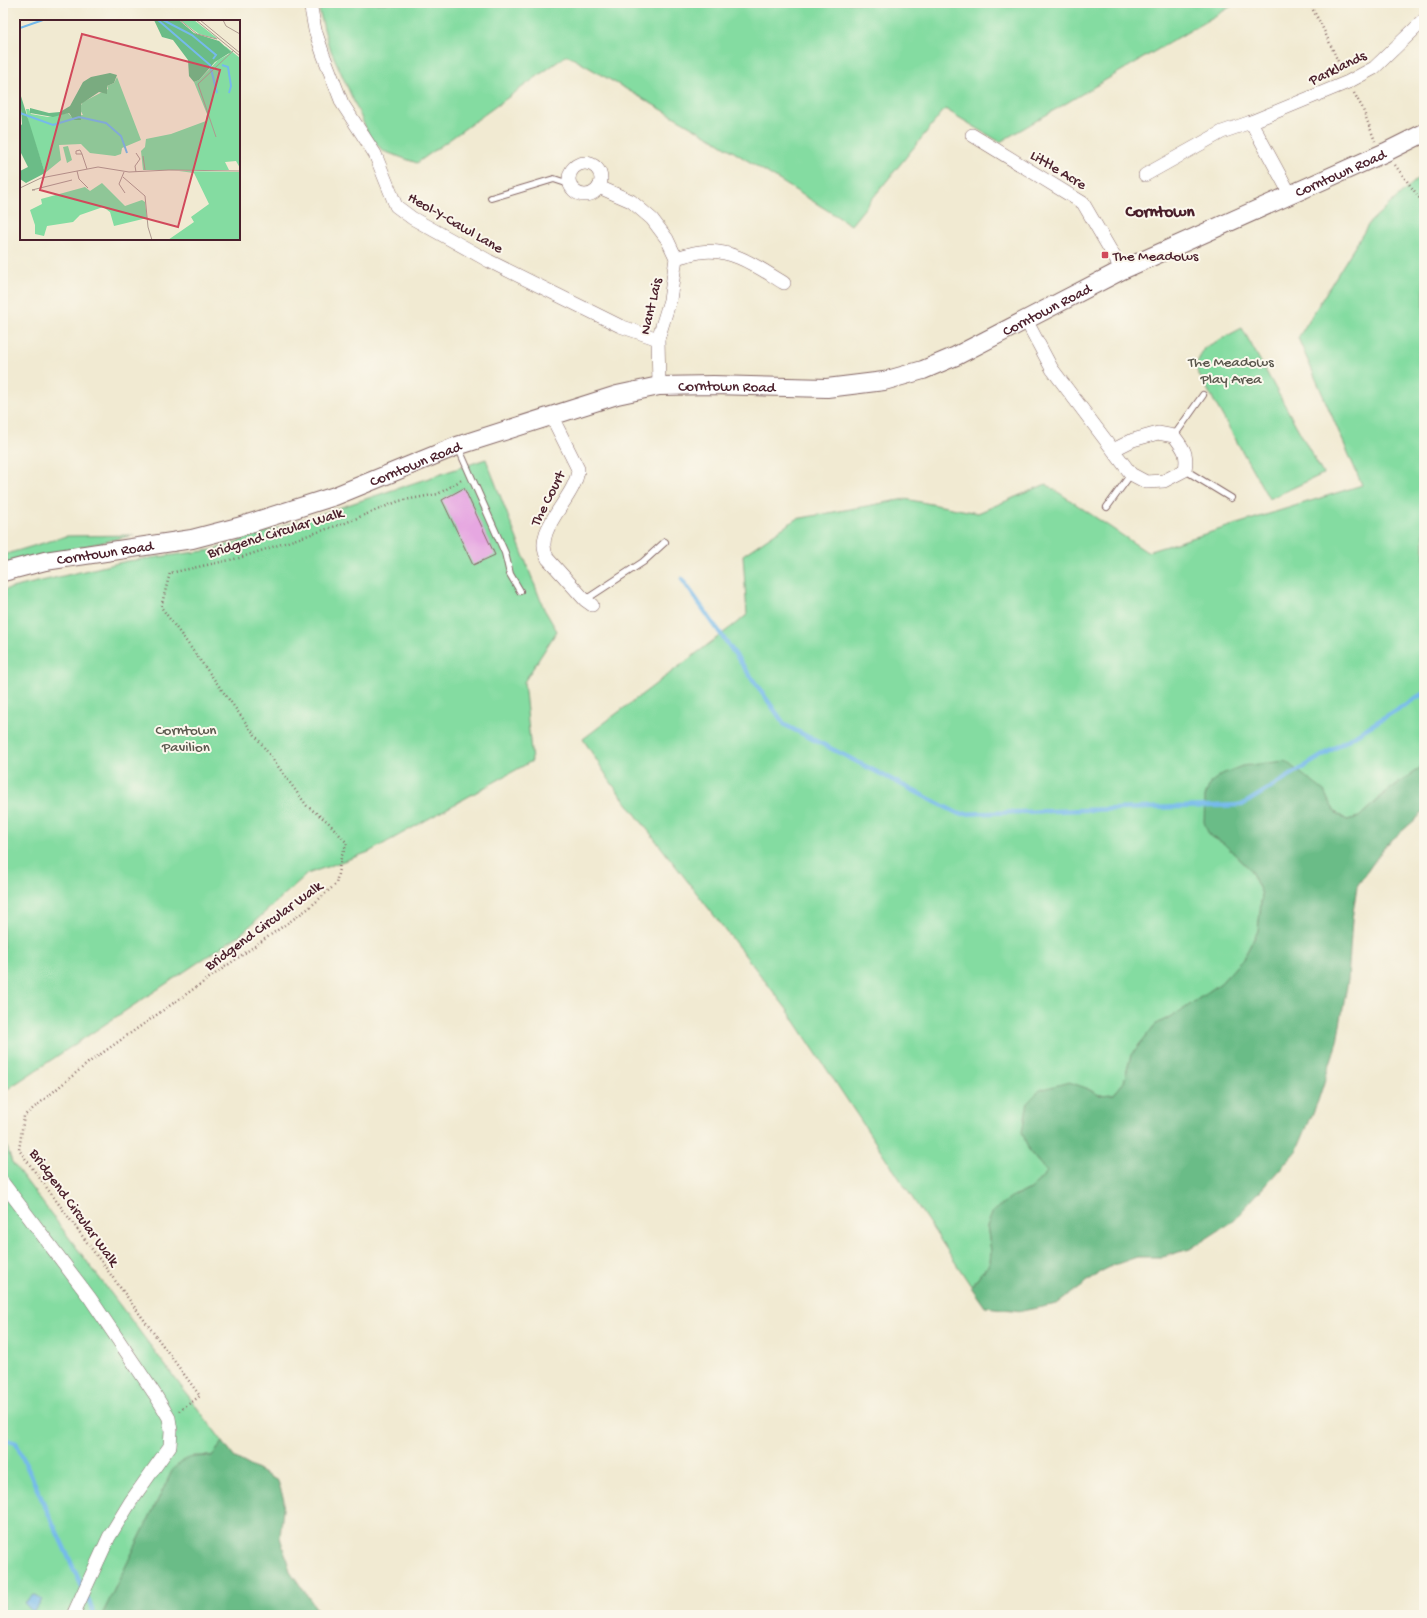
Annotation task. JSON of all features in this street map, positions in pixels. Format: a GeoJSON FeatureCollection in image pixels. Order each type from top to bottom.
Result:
{"type":"FeatureCollection","features":[{"type":"Feature","properties":{"kind":"main road","name":"Corntown Road"},"geometry":{"type":"LineString","coordinates":[[3,572],[45,561],[192,540],[238,527],[335,496],[457,446],[552,417],[617,395],[659,386],[713,385],[827,388],[884,381],[923,370],[949,359],[1122,270],[1386,152],[1424,133]]}},
{"type":"Feature","properties":{"kind":"street","name":"Heol-Y-Cawl Lane"},"geometry":{"type":"LineString","coordinates":[[310,3],[315,30],[342,103],[375,154],[396,206],[412,218],[489,261],[620,326],[658,339]]}},
{"type":"Feature","properties":{"kind":"street","name":"Parklands"},"geometry":{"type":"LineString","coordinates":[[1145,175],[1222,132],[1251,122],[1348,82],[1374,68],[1424,20]]}},
{"type":"Feature","properties":{"kind":"street"},"geometry":{"type":"LineString","coordinates":[[1251,122],[1290,194]]}},
{"type":"Feature","properties":{"kind":"street","name":"Little Acre"},"geometry":{"type":"LineString","coordinates":[[972,135],[1084,203],[1122,270]]}},
{"type":"Feature","properties":{"kind":"street"},"geometry":{"type":"LineString","coordinates":[[583,162],[588,163],[598,169],[601,177],[599,187],[590,194],[584,195],[574,191],[570,184],[569,178],[573,168],[583,162]]}},
{"type":"Feature","properties":{"kind":"street"},"geometry":{"type":"LineString","coordinates":[[599,187],[631,201],[652,219],[667,239],[676,258],[701,252],[725,252],[746,260],[784,283]]}},
{"type":"Feature","properties":{"kind":"street","name":"Nant Lais"},"geometry":{"type":"LineString","coordinates":[[659,386],[658,339],[670,300],[676,258]]}},
{"type":"Feature","properties":{"kind":"street"},"geometry":{"type":"LineString","coordinates":[[1026,320],[1052,369],[1131,474],[1146,482],[1164,481],[1185,470],[1187,460],[1183,448],[1174,436],[1158,433],[1133,440],[1114,450]]}},
{"type":"Feature","properties":{"kind":"street","name":"The Court"},"geometry":{"type":"LineString","coordinates":[[552,417],[578,469],[572,489],[550,524],[544,540],[544,552],[548,559],[588,603]]}},
{"type":"Feature","properties":{"kind":"street"},"geometry":{"type":"LineString","coordinates":[[3,1183],[90,1298],[156,1396],[169,1418],[172,1431],[170,1446],[131,1501],[109,1537],[73,1615]]}},
{"type":"Feature","properties":{"kind":"lane"},"geometry":{"type":"LineString","coordinates":[[491,198],[554,179],[570,184]]}},
{"type":"Feature","properties":{"kind":"lane"},"geometry":{"type":"LineString","coordinates":[[1174,436],[1203,395]]}},
{"type":"Feature","properties":{"kind":"lane"},"geometry":{"type":"LineString","coordinates":[[457,446],[506,552],[510,574],[520,591]]}},
{"type":"Feature","properties":{"kind":"lane"},"geometry":{"type":"LineString","coordinates":[[1185,470],[1231,498]]}},
{"type":"Feature","properties":{"kind":"lane"},"geometry":{"type":"LineString","coordinates":[[1107,507],[1131,474]]}},
{"type":"Feature","properties":{"kind":"lane"},"geometry":{"type":"LineString","coordinates":[[588,603],[643,562],[665,542]]}},
{"type":"Feature","properties":{"kind":"path"},"geometry":{"type":"LineString","coordinates":[[1386,152],[1424,204]]}},
{"type":"Feature","properties":{"kind":"path","name":"Bridgend Circular Walk"},"geometry":{"type":"LineString","coordinates":[[169,1418],[200,1396],[19,1150],[24,1116],[88,1063],[310,908],[336,884],[341,858],[347,843],[328,822],[307,806],[160,607],[170,573],[239,558],[345,523],[399,501],[438,494],[470,475]]}},
{"type":"Feature","properties":{"kind":"green space"},"geometry":{"type":"Polygon","coordinates":[[[324,3],[1237,3],[1000,142],[945,109],[851,225],[713,139],[567,55],[417,163],[383,151],[369,135],[328,44],[318,6],[324,3]]]}},
{"type":"Feature","properties":{"kind":"green space"},"geometry":{"type":"Polygon","coordinates":[[[1424,173],[1424,765],[1386,792],[1359,817],[1347,820],[1338,814],[1330,805],[1324,791],[1209,835],[1223,843],[1250,869],[1262,894],[1258,931],[1243,959],[1221,983],[1184,1009],[1155,1025],[1131,1055],[1124,1082],[1114,1094],[1099,1095],[1086,1088],[1029,1151],[1047,1172],[1031,1189],[1013,1196],[987,1226],[991,1251],[990,1264],[971,1286],[786,1008],[612,784],[583,739],[747,615],[743,555],[796,519],[905,499],[978,513],[1046,484],[1147,552],[1362,485],[1298,338],[1370,222],[1424,173]]]}},
{"type":"Feature","properties":{"kind":"green space","name":"The Meadows Play Area"},"geometry":{"type":"Polygon","coordinates":[[[1242,328],[1323,474],[1269,499],[1195,367],[1204,348],[1242,328]]]}},
{"type":"Feature","properties":{"kind":"green space","name":"Corntown Pavilion"},"geometry":{"type":"Polygon","coordinates":[[[486,459],[544,609],[557,631],[524,682],[532,761],[369,852],[307,874],[241,934],[3,1092],[3,590],[127,561],[212,550],[486,459]]]}},
{"type":"Feature","properties":{"kind":"green space"},"geometry":{"type":"Polygon","coordinates":[[[134,535],[3,565],[3,555],[67,536],[134,535]]]}},
{"type":"Feature","properties":{"kind":"green space"},"geometry":{"type":"Polygon","coordinates":[[[1285,761],[1324,791],[1336,813],[1347,820],[1359,817],[1386,792],[1424,765],[1424,812],[1386,845],[1357,886],[1352,919],[1348,980],[1337,1042],[1318,1101],[1297,1150],[1232,1222],[1190,1249],[1163,1257],[1137,1257],[1114,1265],[1100,1272],[1057,1304],[1022,1311],[985,1307],[971,1287],[990,1263],[991,1251],[987,1226],[993,1211],[1014,1196],[1031,1189],[1047,1172],[1029,1151],[1022,1132],[1028,1102],[1040,1090],[1069,1082],[1086,1088],[1099,1095],[1114,1094],[1124,1082],[1131,1055],[1155,1025],[1184,1009],[1221,983],[1243,959],[1258,931],[1262,894],[1250,869],[1223,843],[1209,835],[1204,822],[1205,797],[1210,783],[1222,774],[1242,766],[1285,761]]]}},
{"type":"Feature","properties":{"kind":"green space"},"geometry":{"type":"Polygon","coordinates":[[[3,1135],[12,1162],[223,1442],[212,1456],[194,1456],[172,1471],[102,1615],[3,1615],[3,1135]]]}},
{"type":"Feature","properties":{"kind":"green space"},"geometry":{"type":"Polygon","coordinates":[[[223,1442],[234,1457],[278,1481],[284,1500],[280,1537],[290,1571],[321,1615],[102,1615],[172,1471],[186,1459],[212,1456],[223,1442]]]}},
{"type":"Feature","properties":{"kind":"water"},"geometry":{"type":"Polygon","coordinates":[[[34,1595],[42,1600],[33,1612],[24,1603],[34,1595]]]}},
{"type":"Feature","properties":{"kind":"building"},"geometry":{"type":"Polygon","coordinates":[[[464,488],[495,555],[473,565],[442,500],[464,488]]]}},
{"type":"Feature","properties":{"kind":"waterway"},"geometry":{"type":"LineString","coordinates":[[682,579],[785,725],[959,814],[1242,805],[1424,693]]}},
{"type":"Feature","properties":{"kind":"waterway"},"geometry":{"type":"LineString","coordinates":[[3,1439],[16,1443],[95,1615]]}},
{"type":"Feature","properties":{"kind":"place","name":"The Meadows"},"geometry":{"type":"Point","coordinates":[1105,255]}},
{"type":"Feature","properties":{"kind":"district","name":"Corntown"},"geometry":{"type":"Point","coordinates":[1160,210]}}]}
